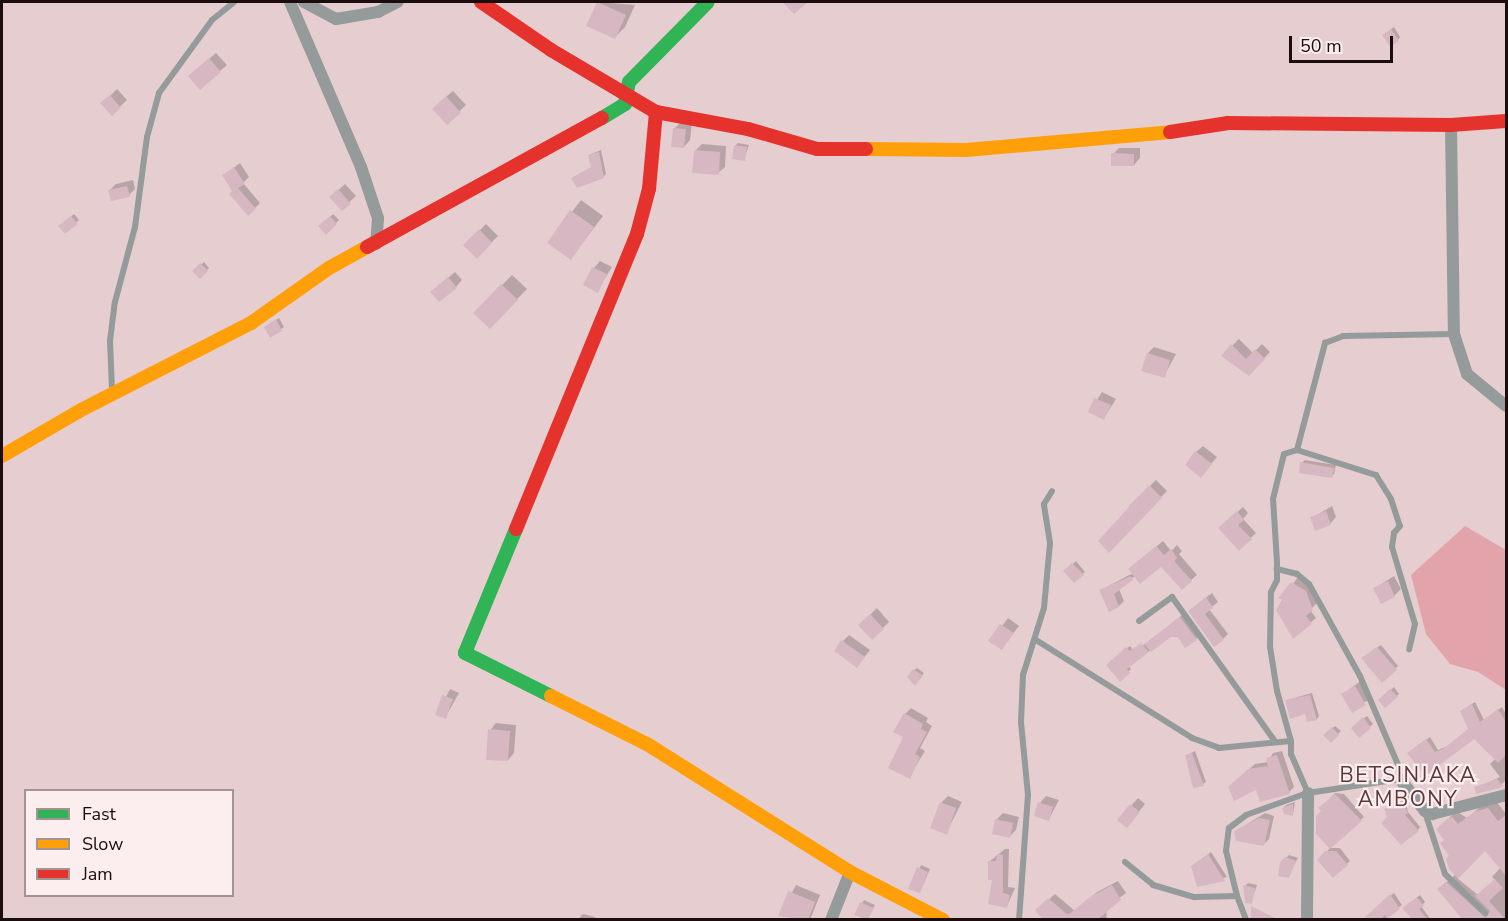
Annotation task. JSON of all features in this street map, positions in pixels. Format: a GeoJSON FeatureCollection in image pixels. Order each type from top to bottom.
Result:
{"type":"FeatureCollection","features":[{"type":"Feature","properties":{"kind":"street"},"geometry":{"type":"LineString","coordinates":[[290,2],[361,167],[378,218],[376,244]]}},
{"type":"Feature","properties":{"kind":"street"},"geometry":{"type":"LineString","coordinates":[[304,2],[336,19],[378,12],[398,2]]}},
{"type":"Feature","properties":{"kind":"street"},"geometry":{"type":"LineString","coordinates":[[481,2],[656,112],[748,129],[817,149],[1009,147],[1228,123],[1451,125],[1506,121]]}},
{"type":"Feature","properties":{"kind":"street"},"geometry":{"type":"LineString","coordinates":[[2,456],[112,394],[250,323],[329,268],[620,108],[625,104],[624,94],[629,82],[708,2]]}},
{"type":"Feature","properties":{"kind":"street"},"geometry":{"type":"LineString","coordinates":[[656,112],[649,189],[637,234],[465,653],[647,744],[850,872],[943,920]]}},
{"type":"Feature","properties":{"kind":"street"},"geometry":{"type":"LineString","coordinates":[[1451,125],[1454,334],[1467,374],[1506,406]]}},
{"type":"Feature","properties":{"kind":"street"},"geometry":{"type":"LineString","coordinates":[[1400,779],[1425,811],[1432,814],[1506,795]]}},
{"type":"Feature","properties":{"kind":"street"},"geometry":{"type":"LineString","coordinates":[[1307,920],[1308,793]]}},
{"type":"Feature","properties":{"kind":"street"},"geometry":{"type":"LineString","coordinates":[[831,920],[850,872]]}},
{"type":"Feature","properties":{"kind":"lane"},"geometry":{"type":"LineString","coordinates":[[112,394],[110,341],[115,302],[135,228],[147,137],[159,93],[212,20],[234,2]]}},
{"type":"Feature","properties":{"kind":"lane"},"geometry":{"type":"LineString","coordinates":[[1297,450],[1324,343],[1343,336],[1454,334]]}},
{"type":"Feature","properties":{"kind":"lane"},"geometry":{"type":"LineString","coordinates":[[1308,793],[1291,754],[1291,741],[1276,691],[1270,647],[1271,592],[1277,569],[1275,483],[1284,454],[1297,450],[1376,475],[1390,499],[1400,526],[1394,533],[1392,547],[1416,624],[1408,649]]}},
{"type":"Feature","properties":{"kind":"lane"},"geometry":{"type":"LineString","coordinates":[[1019,920],[1028,795],[1021,722],[1023,675],[1036,640],[1044,608],[1050,543],[1044,504],[1052,491]]}},
{"type":"Feature","properties":{"kind":"lane"},"geometry":{"type":"LineString","coordinates":[[1246,920],[1237,896],[1226,851],[1229,828],[1246,815],[1308,793],[1400,779],[1399,767],[1360,676],[1309,584],[1297,574],[1277,569]]}},
{"type":"Feature","properties":{"kind":"lane"},"geometry":{"type":"LineString","coordinates":[[1139,621],[1172,597],[1274,740]]}},
{"type":"Feature","properties":{"kind":"lane"},"geometry":{"type":"LineString","coordinates":[[1036,640],[1191,738],[1219,748],[1274,740],[1291,741]]}},
{"type":"Feature","properties":{"kind":"lane"},"geometry":{"type":"LineString","coordinates":[[1425,811],[1445,874],[1485,913]]}},
{"type":"Feature","properties":{"kind":"lane"},"geometry":{"type":"LineString","coordinates":[[1125,862],[1153,885],[1194,897],[1237,896]]}},
{"type":"Feature","properties":{"kind":"shaded area"},"geometry":{"type":"Polygon","coordinates":[[[1465,526],[1506,550],[1506,690],[1478,672],[1450,664],[1426,634],[1411,575],[1465,526]]]}},
{"type":"Feature","properties":{"kind":"building"},"geometry":{"type":"Polygon","coordinates":[[[597,2],[626,15],[615,39],[586,26],[597,2]]]}},
{"type":"Feature","properties":{"kind":"building"},"geometry":{"type":"Polygon","coordinates":[[[782,2],[808,2],[794,14],[782,2]]]}},
{"type":"Feature","properties":{"kind":"building"},"geometry":{"type":"Polygon","coordinates":[[[1391,29],[1399,41],[1390,47],[1382,35],[1391,29]]]}},
{"type":"Feature","properties":{"kind":"building"},"geometry":{"type":"Polygon","coordinates":[[[209,58],[221,72],[200,90],[188,76],[209,58]]]}},
{"type":"Feature","properties":{"kind":"building"},"geometry":{"type":"Polygon","coordinates":[[[110,95],[121,108],[112,116],[100,103],[110,95]]]}},
{"type":"Feature","properties":{"kind":"building"},"geometry":{"type":"Polygon","coordinates":[[[446,96],[461,113],[447,125],[432,109],[446,96]]]}},
{"type":"Feature","properties":{"kind":"building"},"geometry":{"type":"Polygon","coordinates":[[[673,128],[686,129],[684,148],[671,147],[673,128]]]}},
{"type":"Feature","properties":{"kind":"building"},"geometry":{"type":"Polygon","coordinates":[[[734,145],[747,147],[745,161],[732,159],[734,145]]]}},
{"type":"Feature","properties":{"kind":"building"},"geometry":{"type":"Polygon","coordinates":[[[694,150],[720,152],[719,175],[692,173],[694,150]]]}},
{"type":"Feature","properties":{"kind":"building"},"geometry":{"type":"Polygon","coordinates":[[[599,152],[604,178],[577,188],[571,178],[591,167],[588,155],[599,152]]]}},
{"type":"Feature","properties":{"kind":"building"},"geometry":{"type":"Polygon","coordinates":[[[1111,153],[1134,154],[1134,166],[1111,166],[1111,153]]]}},
{"type":"Feature","properties":{"kind":"building"},"geometry":{"type":"Polygon","coordinates":[[[234,167],[245,184],[238,188],[256,209],[248,216],[229,194],[232,191],[222,175],[234,167]]]}},
{"type":"Feature","properties":{"kind":"building"},"geometry":{"type":"Polygon","coordinates":[[[127,186],[130,197],[111,201],[108,190],[127,186]]]}},
{"type":"Feature","properties":{"kind":"building"},"geometry":{"type":"Polygon","coordinates":[[[338,189],[351,204],[342,211],[329,197],[338,189]]]}},
{"type":"Feature","properties":{"kind":"building"},"geometry":{"type":"Polygon","coordinates":[[[570,210],[594,227],[571,260],[547,243],[570,210]]]}},
{"type":"Feature","properties":{"kind":"building"},"geometry":{"type":"Polygon","coordinates":[[[71,216],[78,224],[65,234],[58,226],[71,216]]]}},
{"type":"Feature","properties":{"kind":"building"},"geometry":{"type":"Polygon","coordinates":[[[330,216],[337,224],[326,235],[318,226],[330,216]]]}},
{"type":"Feature","properties":{"kind":"building"},"geometry":{"type":"Polygon","coordinates":[[[479,229],[492,243],[477,259],[463,245],[479,229]]]}},
{"type":"Feature","properties":{"kind":"building"},"geometry":{"type":"Polygon","coordinates":[[[200,263],[208,271],[200,279],[192,271],[200,263]]]}},
{"type":"Feature","properties":{"kind":"building"},"geometry":{"type":"Polygon","coordinates":[[[592,267],[607,274],[598,293],[583,285],[592,267]]]}},
{"type":"Feature","properties":{"kind":"building"},"geometry":{"type":"Polygon","coordinates":[[[448,277],[457,288],[439,302],[430,292],[448,277]]]}},
{"type":"Feature","properties":{"kind":"building"},"geometry":{"type":"Polygon","coordinates":[[[501,284],[518,300],[490,329],[473,313],[501,284]]]}},
{"type":"Feature","properties":{"kind":"building"},"geometry":{"type":"Polygon","coordinates":[[[276,319],[282,331],[270,338],[264,327],[276,319]]]}},
{"type":"Feature","properties":{"kind":"building"},"geometry":{"type":"Polygon","coordinates":[[[1231,344],[1246,359],[1255,349],[1265,359],[1249,376],[1221,356],[1231,344]]]}},
{"type":"Feature","properties":{"kind":"building"},"geometry":{"type":"Polygon","coordinates":[[[1147,353],[1170,360],[1165,378],[1141,371],[1147,353]]]}},
{"type":"Feature","properties":{"kind":"building"},"geometry":{"type":"Polygon","coordinates":[[[1094,398],[1111,405],[1104,420],[1088,412],[1094,398]]]}},
{"type":"Feature","properties":{"kind":"building"},"geometry":{"type":"Polygon","coordinates":[[[1195,451],[1212,464],[1201,478],[1185,465],[1195,451]]]}},
{"type":"Feature","properties":{"kind":"building"},"geometry":{"type":"Polygon","coordinates":[[[1300,462],[1334,468],[1332,478],[1299,473],[1300,462]]]}},
{"type":"Feature","properties":{"kind":"building"},"geometry":{"type":"Polygon","coordinates":[[[1149,485],[1162,498],[1109,553],[1098,541],[1149,485]]]}},
{"type":"Feature","properties":{"kind":"building"},"geometry":{"type":"Polygon","coordinates":[[[1237,511],[1244,520],[1238,525],[1252,539],[1239,551],[1218,528],[1237,511]]]}},
{"type":"Feature","properties":{"kind":"building"},"geometry":{"type":"Polygon","coordinates":[[[1326,511],[1331,525],[1315,531],[1310,517],[1326,511]]]}},
{"type":"Feature","properties":{"kind":"building"},"geometry":{"type":"Polygon","coordinates":[[[1156,546],[1164,555],[1171,549],[1177,558],[1174,561],[1192,581],[1182,590],[1161,567],[1140,584],[1128,569],[1156,546]]]}},
{"type":"Feature","properties":{"kind":"building"},"geometry":{"type":"Polygon","coordinates":[[[1072,563],[1084,575],[1074,583],[1063,571],[1072,563]]]}},
{"type":"Feature","properties":{"kind":"building"},"geometry":{"type":"Polygon","coordinates":[[[1131,576],[1133,580],[1114,594],[1119,607],[1109,612],[1099,590],[1131,576]]]}},
{"type":"Feature","properties":{"kind":"building"},"geometry":{"type":"Polygon","coordinates":[[[1388,581],[1395,597],[1381,604],[1373,588],[1388,581]]]}},
{"type":"Feature","properties":{"kind":"building"},"geometry":{"type":"Polygon","coordinates":[[[1291,582],[1306,591],[1313,610],[1306,616],[1312,624],[1293,639],[1276,610],[1283,600],[1278,598],[1291,582]]]}},
{"type":"Feature","properties":{"kind":"building"},"geometry":{"type":"Polygon","coordinates":[[[1206,597],[1213,608],[1205,614],[1224,640],[1214,647],[1188,611],[1206,597]]]}},
{"type":"Feature","properties":{"kind":"building"},"geometry":{"type":"Polygon","coordinates":[[[870,614],[884,629],[872,640],[858,625],[870,614]]]}},
{"type":"Feature","properties":{"kind":"building"},"geometry":{"type":"Polygon","coordinates":[[[1180,617],[1197,640],[1185,648],[1177,636],[1171,637],[1151,652],[1144,644],[1180,617]]]}},
{"type":"Feature","properties":{"kind":"building"},"geometry":{"type":"Polygon","coordinates":[[[1000,624],[1014,633],[1002,650],[988,641],[1000,624]]]}},
{"type":"Feature","properties":{"kind":"building"},"geometry":{"type":"Polygon","coordinates":[[[841,640],[865,657],[857,668],[834,651],[841,640]]]}},
{"type":"Feature","properties":{"kind":"building"},"geometry":{"type":"Polygon","coordinates":[[[1141,643],[1149,652],[1127,669],[1130,673],[1120,682],[1106,665],[1126,647],[1130,651],[1141,643]]]}},
{"type":"Feature","properties":{"kind":"building"},"geometry":{"type":"Polygon","coordinates":[[[1377,647],[1397,670],[1382,683],[1361,658],[1377,647]]]}},
{"type":"Feature","properties":{"kind":"building"},"geometry":{"type":"Polygon","coordinates":[[[913,669],[923,676],[915,686],[907,677],[913,669]]]}},
{"type":"Feature","properties":{"kind":"building"},"geometry":{"type":"Polygon","coordinates":[[[1355,686],[1366,705],[1352,713],[1341,694],[1355,686]]]}},
{"type":"Feature","properties":{"kind":"building"},"geometry":{"type":"Polygon","coordinates":[[[1390,689],[1398,697],[1385,708],[1378,700],[1390,689]]]}},
{"type":"Feature","properties":{"kind":"building"},"geometry":{"type":"Polygon","coordinates":[[[442,695],[453,699],[446,719],[435,715],[442,695]]]}},
{"type":"Feature","properties":{"kind":"building"},"geometry":{"type":"Polygon","coordinates":[[[1310,695],[1317,720],[1307,722],[1305,714],[1290,719],[1285,700],[1310,695]]]}},
{"type":"Feature","properties":{"kind":"building"},"geometry":{"type":"Polygon","coordinates":[[[1472,704],[1480,722],[1498,709],[1506,722],[1506,755],[1498,763],[1474,739],[1425,776],[1407,753],[1426,739],[1435,752],[1443,749],[1468,729],[1460,711],[1472,704]]]}},
{"type":"Feature","properties":{"kind":"building"},"geometry":{"type":"Polygon","coordinates":[[[904,713],[923,724],[921,729],[927,732],[915,754],[920,757],[910,779],[888,768],[903,737],[893,732],[904,713]]]}},
{"type":"Feature","properties":{"kind":"building"},"geometry":{"type":"Polygon","coordinates":[[[1363,717],[1371,728],[1359,738],[1351,728],[1363,717]]]}},
{"type":"Feature","properties":{"kind":"building"},"geometry":{"type":"Polygon","coordinates":[[[1332,727],[1339,735],[1331,743],[1323,735],[1332,727]]]}},
{"type":"Feature","properties":{"kind":"building"},"geometry":{"type":"Polygon","coordinates":[[[488,729],[510,731],[508,761],[486,760],[488,729]]]}},
{"type":"Feature","properties":{"kind":"building"},"geometry":{"type":"Polygon","coordinates":[[[1192,753],[1204,786],[1193,788],[1185,755],[1192,753]]]}},
{"type":"Feature","properties":{"kind":"building"},"geometry":{"type":"Polygon","coordinates":[[[1277,755],[1290,794],[1260,802],[1256,790],[1234,801],[1228,787],[1248,769],[1268,766],[1266,758],[1277,755]]]}},
{"type":"Feature","properties":{"kind":"building"},"geometry":{"type":"Polygon","coordinates":[[[1497,779],[1503,786],[1476,794],[1474,787],[1497,779]]]}},
{"type":"Feature","properties":{"kind":"building"},"geometry":{"type":"Polygon","coordinates":[[[1335,794],[1362,821],[1330,849],[1316,834],[1316,816],[1321,811],[1318,808],[1335,794]]]}},
{"type":"Feature","properties":{"kind":"building"},"geometry":{"type":"Polygon","coordinates":[[[1402,801],[1408,813],[1405,815],[1419,831],[1401,845],[1381,823],[1387,817],[1384,809],[1402,801]]]}},
{"type":"Feature","properties":{"kind":"building"},"geometry":{"type":"Polygon","coordinates":[[[940,802],[956,808],[947,835],[930,828],[940,802]]]}},
{"type":"Feature","properties":{"kind":"building"},"geometry":{"type":"Polygon","coordinates":[[[1038,802],[1053,807],[1049,821],[1034,816],[1038,802]]]}},
{"type":"Feature","properties":{"kind":"building"},"geometry":{"type":"Polygon","coordinates":[[[1130,804],[1140,812],[1127,828],[1117,820],[1130,804]]]}},
{"type":"Feature","properties":{"kind":"building"},"geometry":{"type":"Polygon","coordinates":[[[1293,804],[1293,816],[1284,814],[1282,808],[1293,804]]]}},
{"type":"Feature","properties":{"kind":"building"},"geometry":{"type":"Polygon","coordinates":[[[1488,808],[1498,821],[1506,815],[1506,876],[1485,851],[1458,879],[1449,869],[1446,859],[1449,856],[1440,843],[1444,840],[1436,829],[1447,819],[1452,817],[1458,824],[1474,812],[1488,808]]]}},
{"type":"Feature","properties":{"kind":"building"},"geometry":{"type":"Polygon","coordinates":[[[1259,818],[1270,820],[1264,846],[1236,841],[1234,831],[1259,818]]]}},
{"type":"Feature","properties":{"kind":"building"},"geometry":{"type":"Polygon","coordinates":[[[995,819],[1013,823],[1010,838],[992,834],[995,819]]]}},
{"type":"Feature","properties":{"kind":"building"},"geometry":{"type":"Polygon","coordinates":[[[1325,851],[1336,851],[1348,865],[1333,878],[1317,860],[1325,851]]]}},
{"type":"Feature","properties":{"kind":"building"},"geometry":{"type":"Polygon","coordinates":[[[997,854],[1003,855],[1003,893],[1010,895],[1007,908],[988,904],[992,880],[988,880],[988,861],[996,861],[997,854]]]}},
{"type":"Feature","properties":{"kind":"building"},"geometry":{"type":"Polygon","coordinates":[[[1208,854],[1225,881],[1197,887],[1191,866],[1208,854]]]}},
{"type":"Feature","properties":{"kind":"building"},"geometry":{"type":"Polygon","coordinates":[[[1285,857],[1296,861],[1289,878],[1278,876],[1280,862],[1285,857]]]}},
{"type":"Feature","properties":{"kind":"building"},"geometry":{"type":"Polygon","coordinates":[[[917,867],[928,872],[920,893],[908,889],[917,867]]]}},
{"type":"Feature","properties":{"kind":"building"},"geometry":{"type":"Polygon","coordinates":[[[1495,879],[1503,888],[1489,901],[1506,920],[1463,920],[1437,889],[1446,882],[1486,918],[1490,911],[1475,896],[1495,879]]]}},
{"type":"Feature","properties":{"kind":"building"},"geometry":{"type":"Polygon","coordinates":[[[1112,885],[1121,900],[1097,920],[1043,920],[1035,910],[1048,898],[1068,915],[1090,897],[1112,885]]]}},
{"type":"Feature","properties":{"kind":"building"},"geometry":{"type":"Polygon","coordinates":[[[1243,885],[1255,888],[1252,904],[1245,903],[1243,885]]]}},
{"type":"Feature","properties":{"kind":"building"},"geometry":{"type":"Polygon","coordinates":[[[788,891],[815,902],[808,920],[778,916],[788,891]]]}},
{"type":"Feature","properties":{"kind":"building"},"geometry":{"type":"Polygon","coordinates":[[[1390,894],[1400,909],[1388,918],[1385,915],[1380,920],[1362,920],[1390,894]]]}},
{"type":"Feature","properties":{"kind":"building"},"geometry":{"type":"Polygon","coordinates":[[[1417,897],[1424,906],[1419,909],[1428,920],[1413,920],[1402,908],[1417,897]]]}},
{"type":"Feature","properties":{"kind":"building"},"geometry":{"type":"Polygon","coordinates":[[[860,902],[874,908],[868,920],[854,915],[860,902]]]}},
{"type":"Feature","properties":{"kind":"building"},"geometry":{"type":"Polygon","coordinates":[[[1251,906],[1279,920],[1251,919],[1251,906]]]}},
{"type":"Feature","properties":{"kind":"traffic: fast"},"geometry":{"type":"LineString","coordinates":[[602,118],[625,104],[629,82],[708,2]]}},
{"type":"Feature","properties":{"kind":"traffic: fast"},"geometry":{"type":"LineString","coordinates":[[516,529],[465,653],[551,696]]}},
{"type":"Feature","properties":{"kind":"traffic: slow"},"geometry":{"type":"LineString","coordinates":[[866,149],[966,150],[1170,132]]}},
{"type":"Feature","properties":{"kind":"traffic: slow"},"geometry":{"type":"LineString","coordinates":[[2,456],[81,410],[251,323],[329,268],[367,247]]}},
{"type":"Feature","properties":{"kind":"traffic: slow"},"geometry":{"type":"LineString","coordinates":[[551,696],[647,744],[850,872],[943,920]]}},
{"type":"Feature","properties":{"kind":"traffic: jam"},"geometry":{"type":"LineString","coordinates":[[481,2],[551,50],[656,112],[748,129],[817,149],[866,149]]}},
{"type":"Feature","properties":{"kind":"traffic: jam"},"geometry":{"type":"LineString","coordinates":[[516,529],[637,234],[649,189],[656,112]]}},
{"type":"Feature","properties":{"kind":"traffic: jam"},"geometry":{"type":"LineString","coordinates":[[367,247],[602,118]]}},
{"type":"Feature","properties":{"kind":"traffic: jam"},"geometry":{"type":"LineString","coordinates":[[1170,132],[1228,123],[1451,125],[1506,121]]}},
{"type":"Feature","properties":{"kind":"district","name":"BETSINJAKA AMBONY"},"geometry":{"type":"Point","coordinates":[1408,787]}}]}
